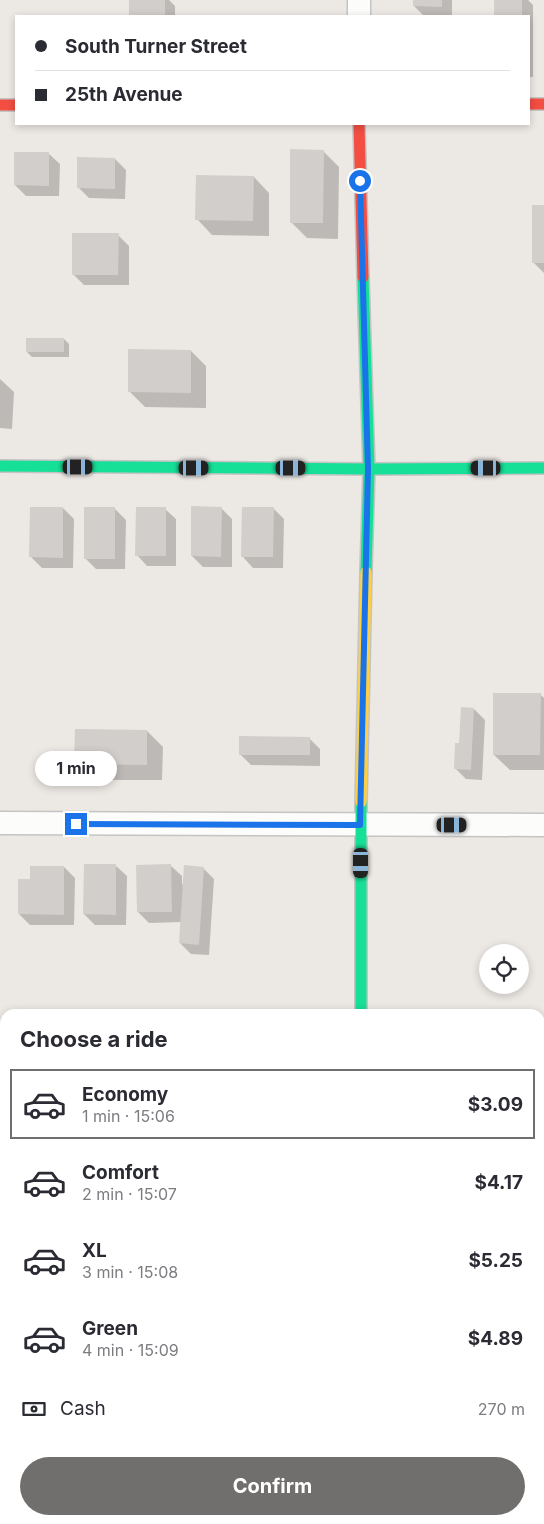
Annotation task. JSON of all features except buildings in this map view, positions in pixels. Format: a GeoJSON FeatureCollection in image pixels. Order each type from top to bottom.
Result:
{"type":"FeatureCollection","features":[{"type":"Feature","properties":{"kind":"street"},"geometry":{"type":"LineString","coordinates":[[359,0],[359,15]]}},
{"type":"Feature","properties":{"kind":"street"},"geometry":{"type":"LineString","coordinates":[[530,104],[544,104]]}},
{"type":"Feature","properties":{"kind":"street"},"geometry":{"type":"LineString","coordinates":[[0,105],[15,105]]}},
{"type":"Feature","properties":{"kind":"street"},"geometry":{"type":"LineString","coordinates":[[359,125],[368,469],[360,825],[361,1009]]}},
{"type":"Feature","properties":{"kind":"street"},"geometry":{"type":"LineString","coordinates":[[0,466],[368,469],[544,468]]}},
{"type":"Feature","properties":{"kind":"street"},"geometry":{"type":"LineString","coordinates":[[0,823],[544,825]]}},
{"type":"Feature","properties":{"kind":"traffic: fast"},"geometry":{"type":"LineString","coordinates":[[363,277],[369,469],[366,572]]}},
{"type":"Feature","properties":{"kind":"traffic: fast"},"geometry":{"type":"LineString","coordinates":[[0,466],[369,469],[544,468]]}},
{"type":"Feature","properties":{"kind":"traffic: fast"},"geometry":{"type":"LineString","coordinates":[[361,802],[361,1009]]}},
{"type":"Feature","properties":{"kind":"traffic: slow"},"geometry":{"type":"LineString","coordinates":[[361,802],[366,572]]}},
{"type":"Feature","properties":{"kind":"traffic: jam"},"geometry":{"type":"LineString","coordinates":[[530,104],[544,104]]}},
{"type":"Feature","properties":{"kind":"traffic: jam"},"geometry":{"type":"LineString","coordinates":[[0,105],[15,105]]}},
{"type":"Feature","properties":{"kind":"traffic: jam"},"geometry":{"type":"LineString","coordinates":[[359,125],[363,277]]}},
{"type":"Feature","properties":{"kind":"route"},"geometry":{"type":"LineString","coordinates":[[76,824],[360,825],[368,469],[360,181]]}}]}
